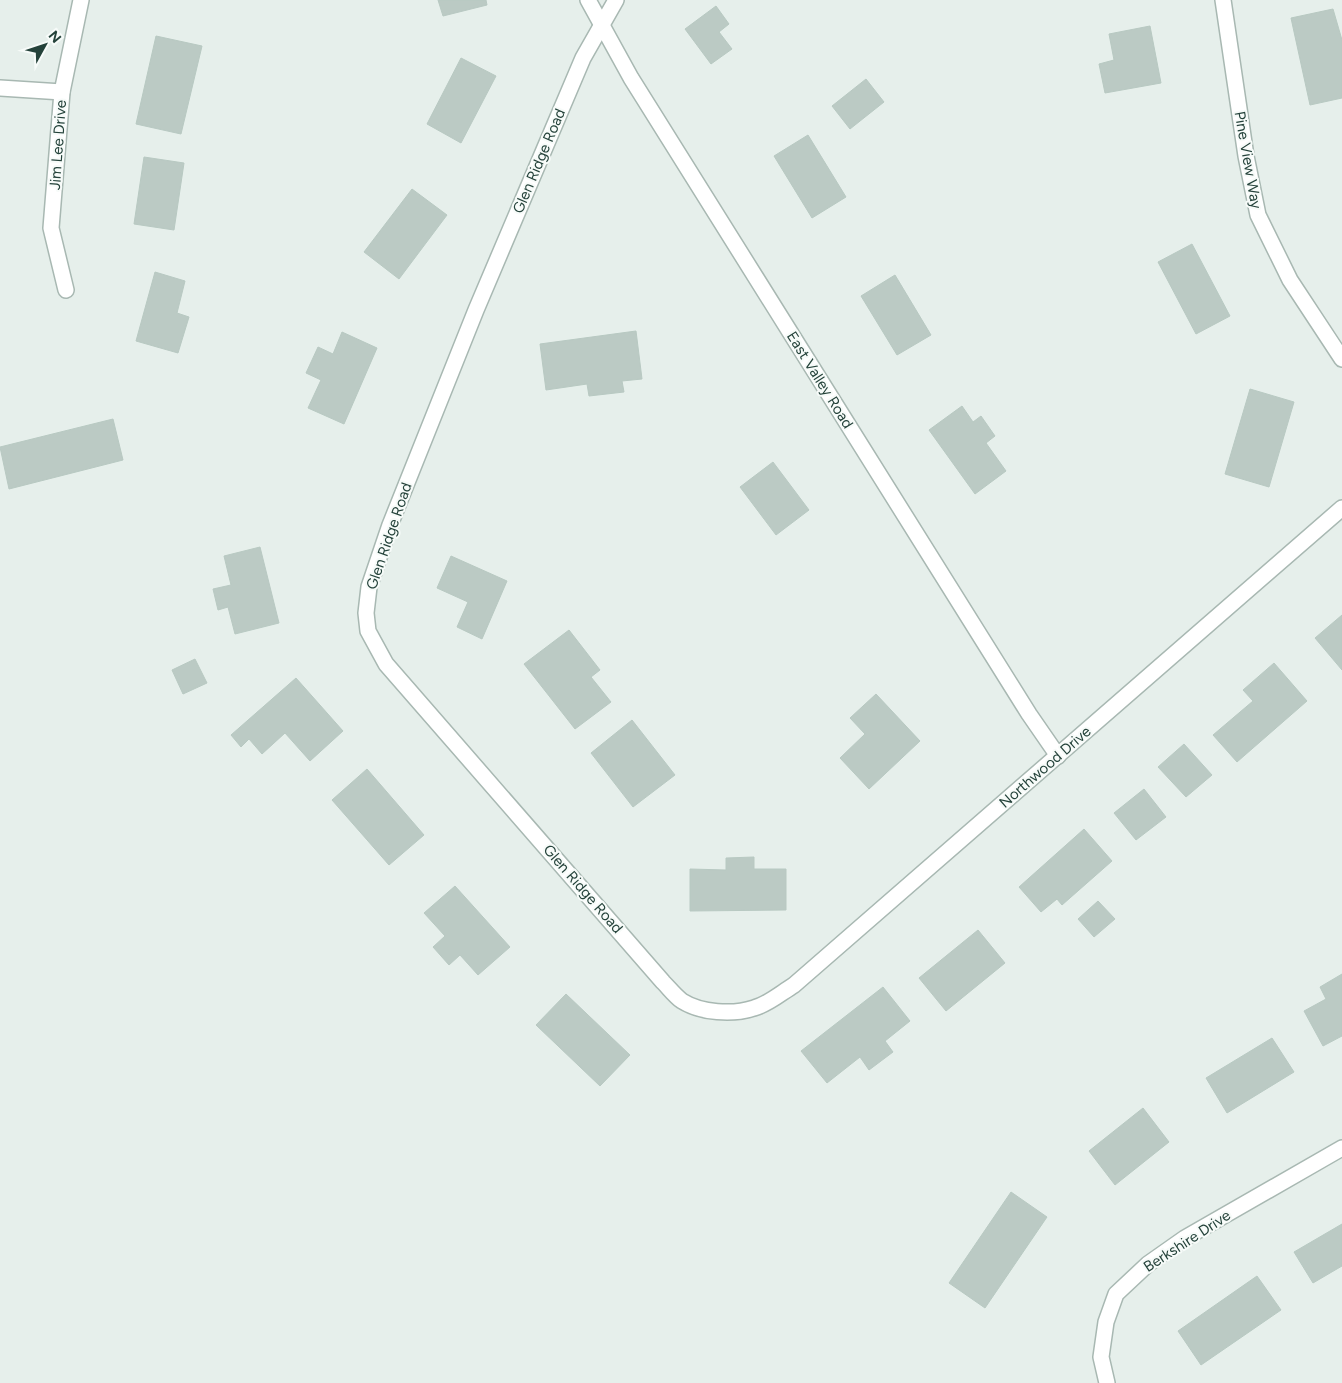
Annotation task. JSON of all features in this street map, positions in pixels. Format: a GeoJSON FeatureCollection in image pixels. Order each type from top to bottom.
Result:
{"type":"FeatureCollection","features":[{"type":"Feature","properties":{"kind":"street","name":"Jim Lee Drive"},"geometry":{"type":"LineString","coordinates":[[66,290],[51,228],[62,92],[81,0]]}},
{"type":"Feature","properties":{"kind":"street","name":"East Valley Road"},"geometry":{"type":"LineString","coordinates":[[588,0],[631,78],[1058,756]]}},
{"type":"Feature","properties":{"kind":"street","name":"Glen Ridge Road"},"geometry":{"type":"LineString","coordinates":[[616,0],[583,58],[476,310],[390,526],[369,587],[368,631],[386,664],[662,982],[682,1000],[694,1006],[715,1011],[738,1011]]}},
{"type":"Feature","properties":{"kind":"street","name":"Pine View Way"},"geometry":{"type":"LineString","coordinates":[[1223,0],[1246,156],[1258,215],[1290,280],[1342,359]]}},
{"type":"Feature","properties":{"kind":"street"},"geometry":{"type":"LineString","coordinates":[[0,88],[62,92]]}},
{"type":"Feature","properties":{"kind":"street","name":"Northwood Drive"},"geometry":{"type":"LineString","coordinates":[[738,1011],[754,1008],[771,1000],[794,984],[1342,508]]}},
{"type":"Feature","properties":{"kind":"street","name":"Berkshire Drive"},"geometry":{"type":"LineString","coordinates":[[1107,1383],[1101,1357],[1106,1322],[1116,1294],[1148,1264],[1185,1238],[1342,1148]]}},
{"type":"Feature","properties":{"kind":"building"},"geometry":{"type":"Polygon","coordinates":[[[438,0],[486,0],[487,5],[443,16],[438,0]]]}},
{"type":"Feature","properties":{"kind":"building"},"geometry":{"type":"Polygon","coordinates":[[[716,6],[729,24],[719,32],[732,49],[711,64],[685,29],[716,6]]]}},
{"type":"Feature","properties":{"kind":"building"},"geometry":{"type":"Polygon","coordinates":[[[1333,9],[1342,40],[1342,98],[1310,105],[1291,18],[1333,9]]]}},
{"type":"Feature","properties":{"kind":"building"},"geometry":{"type":"Polygon","coordinates":[[[1150,26],[1161,83],[1105,93],[1099,64],[1114,60],[1109,34],[1150,26]]]}},
{"type":"Feature","properties":{"kind":"building"},"geometry":{"type":"Polygon","coordinates":[[[156,36],[202,46],[181,134],[136,124],[156,36]]]}},
{"type":"Feature","properties":{"kind":"building"},"geometry":{"type":"Polygon","coordinates":[[[461,58],[496,76],[461,143],[427,124],[461,58]]]}},
{"type":"Feature","properties":{"kind":"building"},"geometry":{"type":"Polygon","coordinates":[[[866,79],[884,102],[850,129],[832,106],[866,79]]]}},
{"type":"Feature","properties":{"kind":"building"},"geometry":{"type":"Polygon","coordinates":[[[808,135],[846,197],[812,218],[774,156],[808,135]]]}},
{"type":"Feature","properties":{"kind":"building"},"geometry":{"type":"Polygon","coordinates":[[[144,157],[184,163],[174,230],[134,224],[144,157]]]}},
{"type":"Feature","properties":{"kind":"building"},"geometry":{"type":"Polygon","coordinates":[[[412,189],[447,215],[399,279],[364,252],[412,189]]]}},
{"type":"Feature","properties":{"kind":"building"},"geometry":{"type":"Polygon","coordinates":[[[1192,244],[1230,316],[1196,334],[1158,262],[1192,244]]]}},
{"type":"Feature","properties":{"kind":"building"},"geometry":{"type":"Polygon","coordinates":[[[155,272],[185,281],[177,313],[189,317],[178,353],[136,341],[155,272]]]}},
{"type":"Feature","properties":{"kind":"building"},"geometry":{"type":"Polygon","coordinates":[[[895,275],[931,335],[897,355],[861,296],[895,275]]]}},
{"type":"Feature","properties":{"kind":"building"},"geometry":{"type":"Polygon","coordinates":[[[636,331],[642,379],[622,381],[624,392],[589,396],[587,384],[546,390],[540,344],[636,331]]]}},
{"type":"Feature","properties":{"kind":"building"},"geometry":{"type":"Polygon","coordinates":[[[342,332],[377,348],[344,424],[308,408],[321,380],[306,373],[318,347],[333,354],[342,332]]]}},
{"type":"Feature","properties":{"kind":"building"},"geometry":{"type":"Polygon","coordinates":[[[1250,389],[1294,402],[1269,487],[1225,474],[1250,389]]]}},
{"type":"Feature","properties":{"kind":"building"},"geometry":{"type":"Polygon","coordinates":[[[962,406],[973,422],[981,416],[995,436],[986,443],[1006,471],[975,494],[929,430],[962,406]]]}},
{"type":"Feature","properties":{"kind":"building"},"geometry":{"type":"Polygon","coordinates":[[[113,419],[123,460],[9,489],[0,447],[113,419]]]}},
{"type":"Feature","properties":{"kind":"building"},"geometry":{"type":"Polygon","coordinates":[[[773,462],[809,510],[776,535],[740,487],[773,462]]]}},
{"type":"Feature","properties":{"kind":"building"},"geometry":{"type":"Polygon","coordinates":[[[260,547],[279,623],[235,634],[228,607],[218,610],[213,589],[231,585],[224,556],[260,547]]]}},
{"type":"Feature","properties":{"kind":"building"},"geometry":{"type":"Polygon","coordinates":[[[451,556],[507,581],[482,639],[457,627],[468,602],[437,588],[451,556]]]}},
{"type":"Feature","properties":{"kind":"building"},"geometry":{"type":"Polygon","coordinates":[[[1342,615],[1342,670],[1315,638],[1342,615]]]}},
{"type":"Feature","properties":{"kind":"building"},"geometry":{"type":"Polygon","coordinates":[[[569,630],[600,670],[591,677],[611,702],[575,729],[524,664],[569,630]]]}},
{"type":"Feature","properties":{"kind":"building"},"geometry":{"type":"Polygon","coordinates":[[[195,659],[207,683],[183,694],[172,670],[195,659]]]}},
{"type":"Feature","properties":{"kind":"building"},"geometry":{"type":"Polygon","coordinates":[[[1274,663],[1307,701],[1237,762],[1213,735],[1253,701],[1243,690],[1274,663]]]}},
{"type":"Feature","properties":{"kind":"building"},"geometry":{"type":"Polygon","coordinates":[[[296,678],[343,731],[310,761],[285,733],[262,754],[249,739],[241,747],[231,735],[296,678]]]}},
{"type":"Feature","properties":{"kind":"building"},"geometry":{"type":"Polygon","coordinates":[[[876,694],[920,741],[869,789],[840,758],[865,734],[850,718],[876,694]]]}},
{"type":"Feature","properties":{"kind":"building"},"geometry":{"type":"Polygon","coordinates":[[[632,720],[675,775],[633,807],[591,753],[632,720]]]}},
{"type":"Feature","properties":{"kind":"building"},"geometry":{"type":"Polygon","coordinates":[[[1184,744],[1212,775],[1186,797],[1158,767],[1184,744]]]}},
{"type":"Feature","properties":{"kind":"building"},"geometry":{"type":"Polygon","coordinates":[[[367,769],[424,835],[389,865],[332,800],[367,769]]]}},
{"type":"Feature","properties":{"kind":"building"},"geometry":{"type":"Polygon","coordinates":[[[1144,789],[1166,817],[1136,840],[1114,813],[1144,789]]]}},
{"type":"Feature","properties":{"kind":"building"},"geometry":{"type":"Polygon","coordinates":[[[1084,829],[1112,861],[1062,905],[1057,899],[1041,912],[1019,887],[1084,829]]]}},
{"type":"Feature","properties":{"kind":"building"},"geometry":{"type":"Polygon","coordinates":[[[754,857],[754,869],[786,869],[786,910],[690,911],[690,869],[726,870],[726,858],[754,857]]]}},
{"type":"Feature","properties":{"kind":"building"},"geometry":{"type":"Polygon","coordinates":[[[455,886],[510,947],[478,975],[460,955],[449,965],[433,947],[445,936],[424,913],[455,886]]]}},
{"type":"Feature","properties":{"kind":"building"},"geometry":{"type":"Polygon","coordinates":[[[1098,901],[1115,919],[1094,937],[1078,919],[1098,901]]]}},
{"type":"Feature","properties":{"kind":"building"},"geometry":{"type":"Polygon","coordinates":[[[978,930],[1005,963],[946,1011],[919,978],[978,930]]]}},
{"type":"Feature","properties":{"kind":"building"},"geometry":{"type":"Polygon","coordinates":[[[1342,974],[1342,1036],[1323,1046],[1304,1011],[1326,999],[1320,987],[1342,974]]]}},
{"type":"Feature","properties":{"kind":"building"},"geometry":{"type":"Polygon","coordinates":[[[883,987],[910,1021],[885,1041],[893,1052],[869,1070],[860,1057],[827,1083],[801,1051],[883,987]]]}},
{"type":"Feature","properties":{"kind":"building"},"geometry":{"type":"Polygon","coordinates":[[[566,994],[630,1055],[600,1086],[536,1025],[566,994]]]}},
{"type":"Feature","properties":{"kind":"building"},"geometry":{"type":"Polygon","coordinates":[[[1272,1038],[1294,1072],[1227,1113],[1206,1078],[1272,1038]]]}},
{"type":"Feature","properties":{"kind":"building"},"geometry":{"type":"Polygon","coordinates":[[[1143,1108],[1169,1142],[1115,1185],[1089,1151],[1143,1108]]]}},
{"type":"Feature","properties":{"kind":"building"},"geometry":{"type":"Polygon","coordinates":[[[1011,1192],[1047,1217],[985,1308],[949,1283],[1011,1192]]]}},
{"type":"Feature","properties":{"kind":"building"},"geometry":{"type":"Polygon","coordinates":[[[1342,1224],[1342,1266],[1313,1283],[1294,1252],[1342,1224]]]}},
{"type":"Feature","properties":{"kind":"building"},"geometry":{"type":"Polygon","coordinates":[[[1257,1276],[1281,1310],[1201,1365],[1178,1331],[1257,1276]]]}}]}
